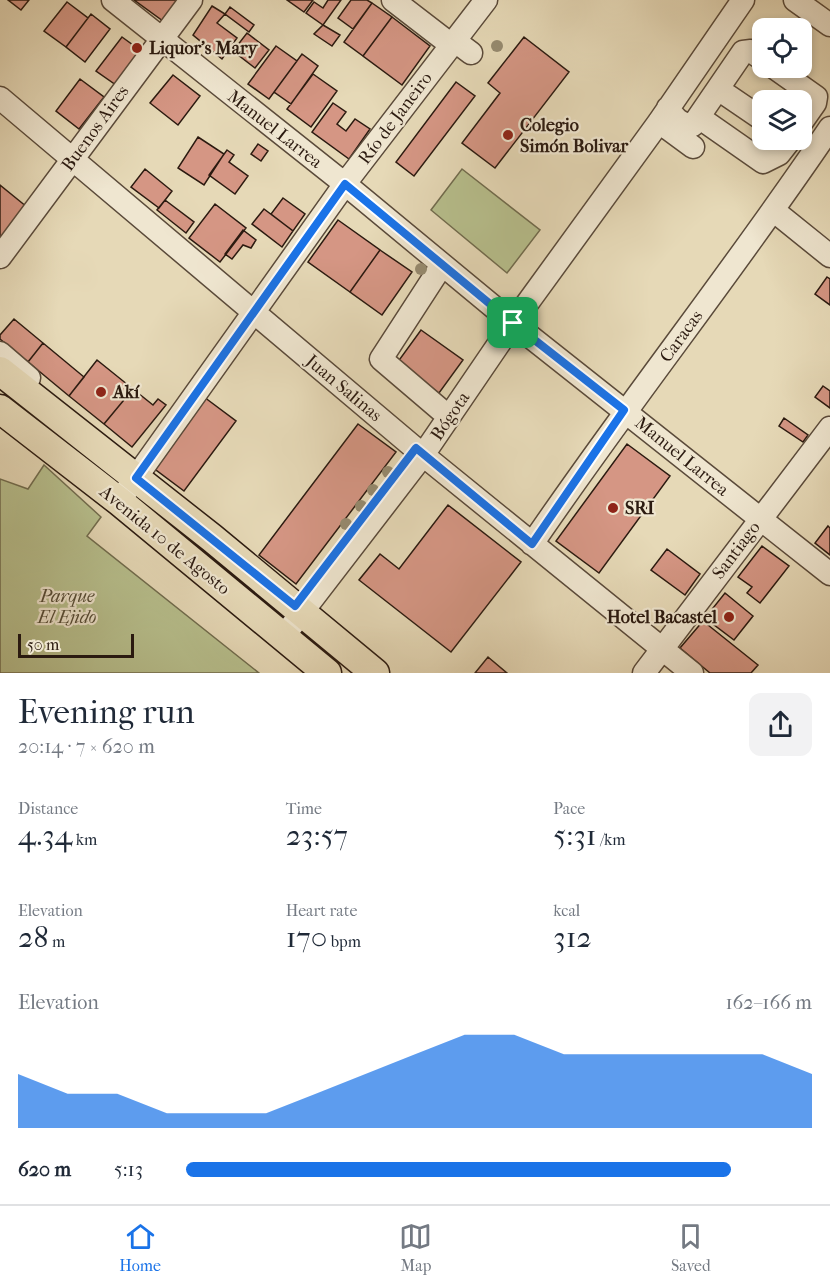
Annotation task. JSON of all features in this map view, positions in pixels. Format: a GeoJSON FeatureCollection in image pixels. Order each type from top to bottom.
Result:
{"type":"FeatureCollection","features":[{"type":"Feature","properties":{"kind":"main road","name":"Avenida 10 de Agosto"},"geometry":{"type":"LineString","coordinates":[[0,371],[139,474],[299,606],[375,673]]}},
{"type":"Feature","properties":{"kind":"main road","name":"Avenida 10 de Agosto"},"geometry":{"type":"LineString","coordinates":[[0,409],[23,439],[118,501],[327,673]]}},
{"type":"Feature","properties":{"kind":"street","name":"Manuel Larrea"},"geometry":{"type":"LineString","coordinates":[[113,0],[345,184],[513,323],[766,519],[830,574]]}},
{"type":"Feature","properties":{"kind":"street","name":"Buenos Aires"},"geometry":{"type":"LineString","coordinates":[[0,257],[191,0]]}},
{"type":"Feature","properties":{"kind":"street"},"geometry":{"type":"LineString","coordinates":[[393,0],[460,49]]}},
{"type":"Feature","properties":{"kind":"street","name":"Río de Janeiro"},"geometry":{"type":"LineString","coordinates":[[118,501],[345,184],[460,49],[486,0]]}},
{"type":"Feature","properties":{"kind":"street","name":"Bógota"},"geometry":{"type":"LineString","coordinates":[[283,637],[299,606],[449,417],[742,0]]}},
{"type":"Feature","properties":{"kind":"street"},"geometry":{"type":"LineString","coordinates":[[795,0],[830,25]]}},
{"type":"Feature","properties":{"kind":"street"},"geometry":{"type":"LineString","coordinates":[[663,115],[683,124],[693,124],[743,52],[752,52]]}},
{"type":"Feature","properties":{"kind":"street"},"geometry":{"type":"LineString","coordinates":[[788,78],[806,90]]}},
{"type":"Feature","properties":{"kind":"street"},"geometry":{"type":"LineString","coordinates":[[718,89],[752,111]]}},
{"type":"Feature","properties":{"kind":"street"},"geometry":{"type":"LineString","coordinates":[[812,94],[816,97],[812,107]]}},
{"type":"Feature","properties":{"kind":"street","name":"Juan Salinas"},"geometry":{"type":"LineString","coordinates":[[0,98],[74,158],[420,452],[692,673]]}},
{"type":"Feature","properties":{"kind":"street"},"geometry":{"type":"LineString","coordinates":[[663,115],[693,147]]}},
{"type":"Feature","properties":{"kind":"street"},"geometry":{"type":"LineString","coordinates":[[700,117],[763,162],[782,150]]}},
{"type":"Feature","properties":{"kind":"street","name":"Caracas"},"geometry":{"type":"LineString","coordinates":[[532,544],[624,410],[773,210],[830,128]]}},
{"type":"Feature","properties":{"kind":"street"},"geometry":{"type":"LineString","coordinates":[[773,210],[830,256]]}},
{"type":"Feature","properties":{"kind":"street"},"geometry":{"type":"LineString","coordinates":[[442,265],[430,279],[381,358],[449,417]]}},
{"type":"Feature","properties":{"kind":"street"},"geometry":{"type":"LineString","coordinates":[[0,353],[139,474]]}},
{"type":"Feature","properties":{"kind":"street"},"geometry":{"type":"LineString","coordinates":[[0,420],[318,673]]}},
{"type":"Feature","properties":{"kind":"street","name":"Santiago"},"geometry":{"type":"LineString","coordinates":[[644,673],[766,519],[829,433]]}},
{"type":"Feature","properties":{"kind":"green space"},"geometry":{"type":"Polygon","coordinates":[[[462,169],[540,230],[507,273],[431,210],[462,169]]]}},
{"type":"Feature","properties":{"kind":"green space","name":"Parque El Ejido"},"geometry":{"type":"Polygon","coordinates":[[[44,465],[101,517],[87,536],[259,673],[0,673],[0,479],[28,489],[44,465]]]}},
{"type":"Feature","properties":{"kind":"building"},"geometry":{"type":"Polygon","coordinates":[[[8,0],[29,0],[21,10],[8,0]]]}},
{"type":"Feature","properties":{"kind":"building"},"geometry":{"type":"Polygon","coordinates":[[[134,0],[179,0],[163,21],[134,0]]]}},
{"type":"Feature","properties":{"kind":"building"},"geometry":{"type":"Polygon","coordinates":[[[287,0],[313,0],[304,12],[287,0]]]}},
{"type":"Feature","properties":{"kind":"building"},"geometry":{"type":"Polygon","coordinates":[[[328,0],[341,0],[323,25],[306,13],[314,2],[323,8],[328,0]]]}},
{"type":"Feature","properties":{"kind":"building"},"geometry":{"type":"Polygon","coordinates":[[[351,0],[367,0],[372,3],[353,29],[338,18],[351,0]]]}},
{"type":"Feature","properties":{"kind":"building"},"geometry":{"type":"Polygon","coordinates":[[[67,2],[88,18],[66,47],[44,31],[67,2]]]}},
{"type":"Feature","properties":{"kind":"building"},"geometry":{"type":"Polygon","coordinates":[[[372,3],[392,17],[363,56],[344,42],[372,3]]]}},
{"type":"Feature","properties":{"kind":"building"},"geometry":{"type":"Polygon","coordinates":[[[212,6],[225,14],[217,23],[237,38],[222,59],[193,35],[212,6]]]}},
{"type":"Feature","properties":{"kind":"building"},"geometry":{"type":"Polygon","coordinates":[[[230,7],[254,25],[249,32],[225,14],[230,7]]]}},
{"type":"Feature","properties":{"kind":"building"},"geometry":{"type":"Polygon","coordinates":[[[91,14],[110,29],[85,62],[66,47],[91,14]]]}},
{"type":"Feature","properties":{"kind":"building"},"geometry":{"type":"Polygon","coordinates":[[[392,17],[430,46],[402,85],[363,56],[392,17]]]}},
{"type":"Feature","properties":{"kind":"building"},"geometry":{"type":"Polygon","coordinates":[[[323,25],[340,35],[332,46],[314,34],[323,25]]]}},
{"type":"Feature","properties":{"kind":"building"},"geometry":{"type":"Polygon","coordinates":[[[247,33],[269,50],[255,68],[233,51],[247,33]]]}},
{"type":"Feature","properties":{"kind":"building"},"geometry":{"type":"Polygon","coordinates":[[[122,37],[137,48],[138,55],[116,85],[96,71],[122,37]]]}},
{"type":"Feature","properties":{"kind":"building"},"geometry":{"type":"Polygon","coordinates":[[[524,37],[569,72],[495,168],[462,143],[500,93],[488,83],[524,37]]]}},
{"type":"Feature","properties":{"kind":"building"},"geometry":{"type":"Polygon","coordinates":[[[276,46],[297,61],[269,99],[248,84],[276,46]]]}},
{"type":"Feature","properties":{"kind":"building"},"geometry":{"type":"Polygon","coordinates":[[[302,54],[318,66],[291,104],[274,92],[302,54]]]}},
{"type":"Feature","properties":{"kind":"building"},"geometry":{"type":"Polygon","coordinates":[[[313,74],[337,91],[311,127],[287,109],[313,74]]]}},
{"type":"Feature","properties":{"kind":"building"},"geometry":{"type":"Polygon","coordinates":[[[173,75],[200,96],[178,125],[150,103],[173,75]]]}},
{"type":"Feature","properties":{"kind":"building"},"geometry":{"type":"Polygon","coordinates":[[[80,79],[104,97],[79,129],[56,111],[80,79]]]}},
{"type":"Feature","properties":{"kind":"building"},"geometry":{"type":"Polygon","coordinates":[[[456,82],[475,96],[414,176],[396,162],[456,82]]]}},
{"type":"Feature","properties":{"kind":"building"},"geometry":{"type":"Polygon","coordinates":[[[333,103],[346,112],[337,124],[346,131],[355,119],[370,129],[349,159],[312,132],[333,103]]]}},
{"type":"Feature","properties":{"kind":"building"},"geometry":{"type":"Polygon","coordinates":[[[198,137],[224,154],[204,185],[178,168],[198,137]]]}},
{"type":"Feature","properties":{"kind":"building"},"geometry":{"type":"Polygon","coordinates":[[[258,144],[268,151],[261,161],[251,154],[258,144]]]}},
{"type":"Feature","properties":{"kind":"building"},"geometry":{"type":"Polygon","coordinates":[[[227,150],[234,155],[229,162],[248,176],[235,194],[209,175],[227,150]]]}},
{"type":"Feature","properties":{"kind":"building"},"geometry":{"type":"Polygon","coordinates":[[[145,169],[172,191],[159,208],[131,187],[145,169]]]}},
{"type":"Feature","properties":{"kind":"building"},"geometry":{"type":"Polygon","coordinates":[[[0,185],[27,207],[0,240],[0,185]]]}},
{"type":"Feature","properties":{"kind":"building"},"geometry":{"type":"Polygon","coordinates":[[[283,198],[305,214],[293,231],[271,214],[283,198]]]}},
{"type":"Feature","properties":{"kind":"building"},"geometry":{"type":"Polygon","coordinates":[[[165,200],[194,222],[186,233],[157,210],[165,200]]]}},
{"type":"Feature","properties":{"kind":"building"},"geometry":{"type":"Polygon","coordinates":[[[215,204],[246,228],[220,262],[189,238],[215,204]]]}},
{"type":"Feature","properties":{"kind":"building"},"geometry":{"type":"Polygon","coordinates":[[[264,209],[293,231],[282,247],[252,224],[264,209]]]}},
{"type":"Feature","properties":{"kind":"building"},"geometry":{"type":"Polygon","coordinates":[[[338,220],[380,250],[350,292],[308,262],[338,220]]]}},
{"type":"Feature","properties":{"kind":"building"},"geometry":{"type":"Polygon","coordinates":[[[243,230],[256,240],[251,248],[243,245],[232,259],[225,254],[243,230]]]}},
{"type":"Feature","properties":{"kind":"building"},"geometry":{"type":"Polygon","coordinates":[[[380,250],[412,272],[382,315],[350,292],[380,250]]]}},
{"type":"Feature","properties":{"kind":"building"},"geometry":{"type":"Polygon","coordinates":[[[827,277],[830,279],[830,305],[815,294],[827,277]]]}},
{"type":"Feature","properties":{"kind":"building"},"geometry":{"type":"Polygon","coordinates":[[[14,319],[43,343],[28,362],[0,339],[0,335],[14,319]]]}},
{"type":"Feature","properties":{"kind":"building"},"geometry":{"type":"Polygon","coordinates":[[[421,330],[463,360],[439,393],[397,363],[421,330]]]}},
{"type":"Feature","properties":{"kind":"building"},"geometry":{"type":"Polygon","coordinates":[[[43,343],[84,377],[69,396],[28,362],[43,343]]]}},
{"type":"Feature","properties":{"kind":"building","name":"Akí"},"geometry":{"type":"Polygon","coordinates":[[[97,360],[133,389],[104,424],[69,396],[97,360]]]}},
{"type":"Feature","properties":{"kind":"building"},"geometry":{"type":"Polygon","coordinates":[[[823,386],[830,391],[830,408],[815,397],[823,386]]]}},
{"type":"Feature","properties":{"kind":"building"},"geometry":{"type":"Polygon","coordinates":[[[133,389],[153,405],[158,399],[166,405],[132,447],[104,424],[133,389]]]}},
{"type":"Feature","properties":{"kind":"building"},"geometry":{"type":"Polygon","coordinates":[[[204,397],[236,421],[184,491],[152,467],[204,397]]]}},
{"type":"Feature","properties":{"kind":"building"},"geometry":{"type":"Polygon","coordinates":[[[784,418],[808,435],[803,442],[779,426],[784,418]]]}},
{"type":"Feature","properties":{"kind":"building"},"geometry":{"type":"Polygon","coordinates":[[[358,424],[396,452],[296,584],[259,555],[358,424]]]}},
{"type":"Feature","properties":{"kind":"building","name":"SRI"},"geometry":{"type":"Polygon","coordinates":[[[627,444],[670,476],[599,573],[556,541],[627,444]]]}},
{"type":"Feature","properties":{"kind":"building"},"geometry":{"type":"Polygon","coordinates":[[[448,505],[521,562],[451,652],[359,580],[380,554],[399,569],[448,505]]]}},
{"type":"Feature","properties":{"kind":"building"},"geometry":{"type":"Polygon","coordinates":[[[828,526],[830,528],[830,555],[815,543],[828,526]]]}},
{"type":"Feature","properties":{"kind":"building"},"geometry":{"type":"Polygon","coordinates":[[[762,546],[789,566],[760,603],[747,593],[752,587],[738,577],[762,546]]]}},
{"type":"Feature","properties":{"kind":"building"},"geometry":{"type":"Polygon","coordinates":[[[667,549],[700,574],[685,595],[651,570],[667,549]]]}},
{"type":"Feature","properties":{"kind":"building","name":"Hotel Bacastel"},"geometry":{"type":"Polygon","coordinates":[[[725,593],[753,616],[734,640],[705,618],[725,593]]]}},
{"type":"Feature","properties":{"kind":"building"},"geometry":{"type":"Polygon","coordinates":[[[703,621],[758,665],[751,673],[710,673],[680,648],[703,621]]]}},
{"type":"Feature","properties":{"kind":"building"},"geometry":{"type":"Polygon","coordinates":[[[488,657],[507,673],[475,673],[488,657]]]}},
{"type":"Feature","properties":{"kind":"place","name":"Liquor's Mary"},"geometry":{"type":"Point","coordinates":[137,48]}},
{"type":"Feature","properties":{"kind":"place","name":"Colegio Simón Bolivar"},"geometry":{"type":"Point","coordinates":[508,135]}},
{"type":"Feature","properties":{"kind":"place","name":"Akí"},"geometry":{"type":"Point","coordinates":[101,392]}},
{"type":"Feature","properties":{"kind":"place","name":"SRI"},"geometry":{"type":"Point","coordinates":[613,508]}},
{"type":"Feature","properties":{"kind":"place","name":"Hotel Bacastel"},"geometry":{"type":"Point","coordinates":[729,617]}},
{"type":"Feature","properties":{"kind":"route"},"geometry":{"type":"LineString","coordinates":[[345,184],[513,323],[624,410],[532,544],[416,448],[295,606],[136,478],[345,184]]}}]}
